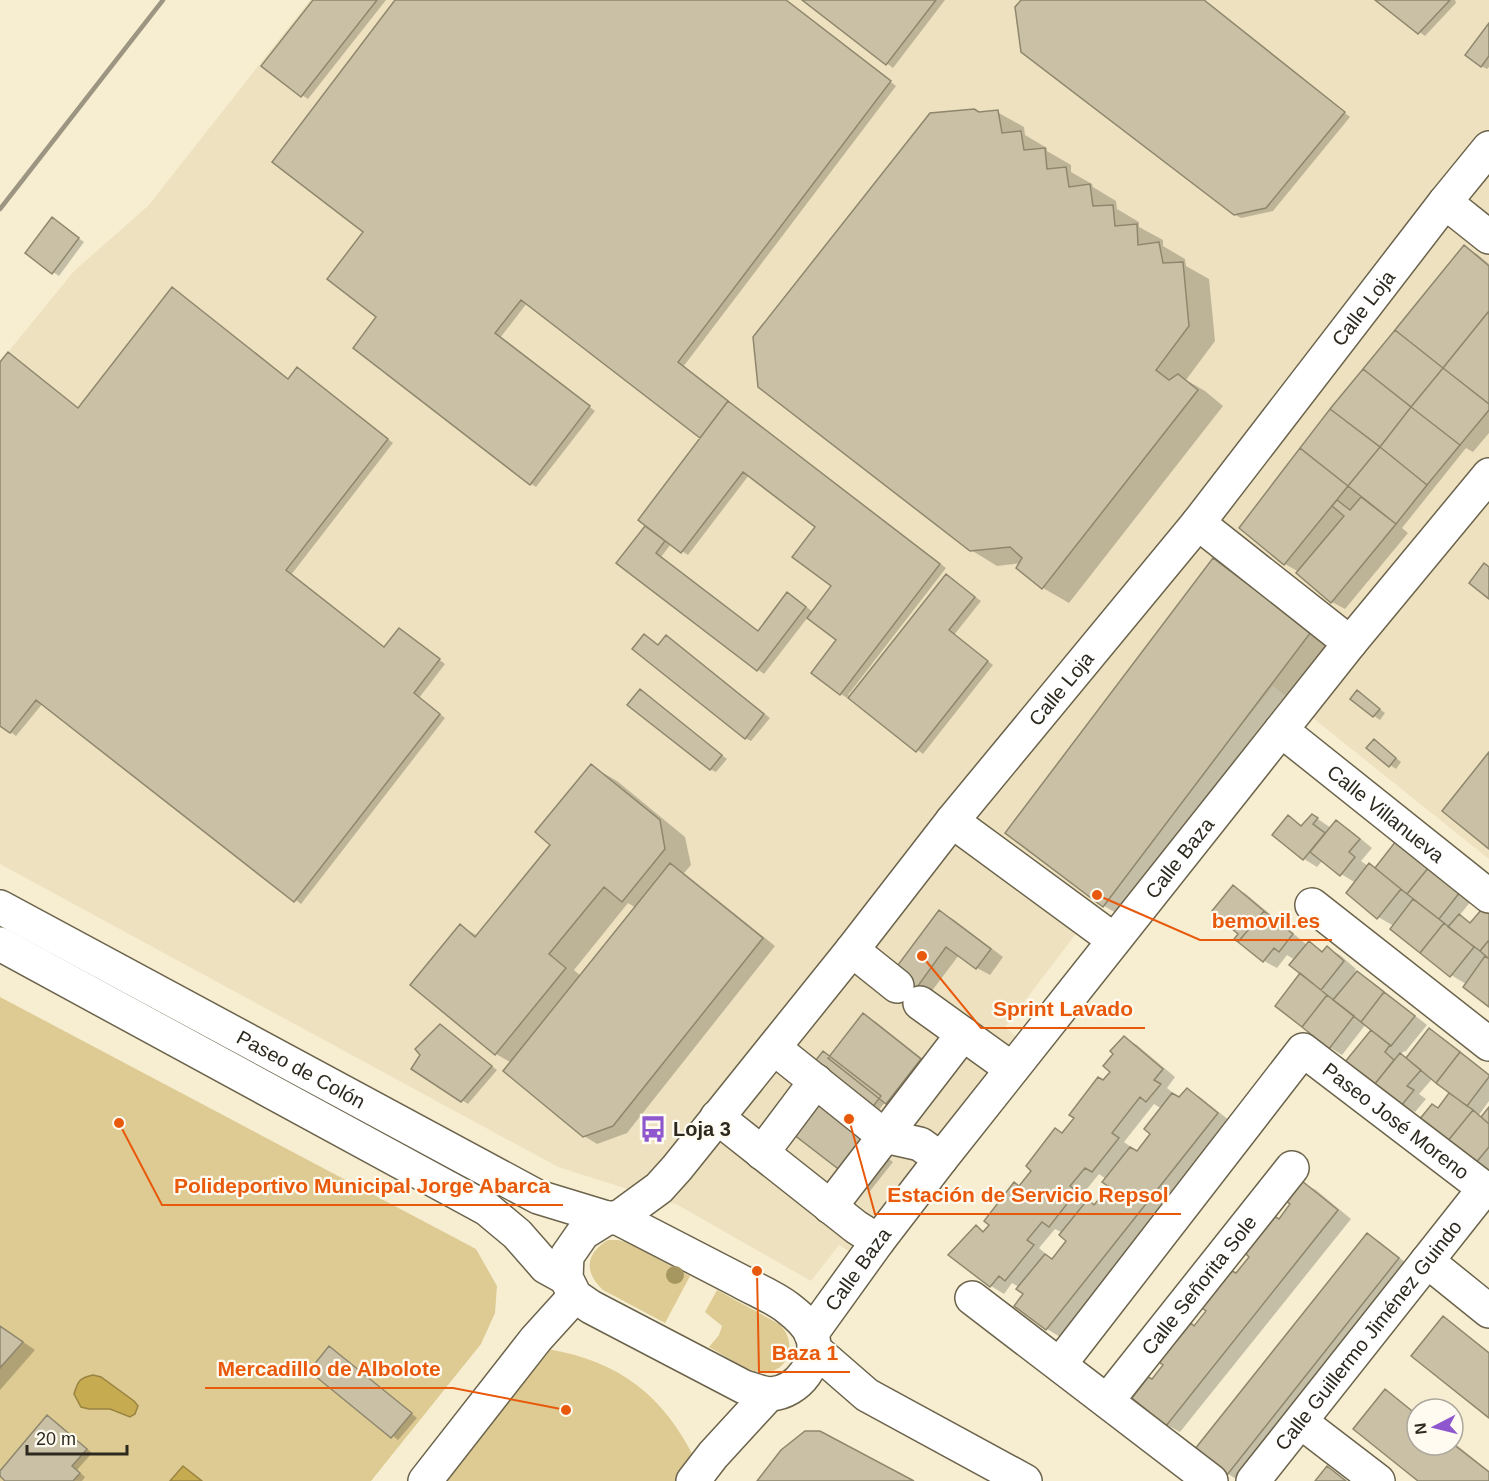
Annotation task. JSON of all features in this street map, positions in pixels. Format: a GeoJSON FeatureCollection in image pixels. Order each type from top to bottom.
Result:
{"type":"FeatureCollection","features":[{"type":"Feature","properties":{"kind":"street","name":"Calle Loja"},"geometry":{"type":"LineString","coordinates":[[570,1287],[567,1256],[583,1233],[613,1218],[659,1188],[677,1168],[952,821],[1198,523],[1445,201],[1489,148]]}},
{"type":"Feature","properties":{"kind":"street"},"geometry":{"type":"LineString","coordinates":[[1445,201],[1489,237]]}},
{"type":"Feature","properties":{"kind":"street","name":"Calle Baza"},"geometry":{"type":"LineString","coordinates":[[693,1481],[713,1455],[782,1389],[810,1366],[813,1341],[878,1241],[940,1159],[1350,643],[1489,475]]}},
{"type":"Feature","properties":{"kind":"street"},"geometry":{"type":"LineString","coordinates":[[1198,523],[1350,643]]}},
{"type":"Feature","properties":{"kind":"street","name":"Calle Villanueva"},"geometry":{"type":"LineString","coordinates":[[1281,730],[1489,896]]}},
{"type":"Feature","properties":{"kind":"street"},"geometry":{"type":"LineString","coordinates":[[952,821],[1114,940]]}},
{"type":"Feature","properties":{"kind":"street"},"geometry":{"type":"LineString","coordinates":[[1312,905],[1489,1044]]}},
{"type":"Feature","properties":{"kind":"street","name":"Paseo de Colón"},"geometry":{"type":"LineString","coordinates":[[0,907],[538,1197],[613,1218],[786,1306],[802,1319],[813,1341]]}},
{"type":"Feature","properties":{"kind":"street","name":"Paseo de Colón"},"geometry":{"type":"LineString","coordinates":[[0,944],[487,1209],[517,1234],[546,1267],[591,1307],[744,1387],[782,1389]]}},
{"type":"Feature","properties":{"kind":"street"},"geometry":{"type":"LineString","coordinates":[[852,950],[908,994],[1012,1069]]}},
{"type":"Feature","properties":{"kind":"street"},"geometry":{"type":"LineString","coordinates":[[830,1207],[963,1034]]}},
{"type":"Feature","properties":{"kind":"street"},"geometry":{"type":"LineString","coordinates":[[774,1048],[884,1136],[920,1144],[940,1159]]}},
{"type":"Feature","properties":{"kind":"street","name":"Paseo José Moreno"},"geometry":{"type":"LineString","coordinates":[[1059,1364],[1303,1050],[1486,1191]]}},
{"type":"Feature","properties":{"kind":"street"},"geometry":{"type":"LineString","coordinates":[[762,1153],[816,1082]]}},
{"type":"Feature","properties":{"kind":"street"},"geometry":{"type":"LineString","coordinates":[[717,1117],[830,1207],[878,1241]]}},
{"type":"Feature","properties":{"kind":"street","name":"Calle Señorita Sole"},"geometry":{"type":"LineString","coordinates":[[1107,1401],[1292,1168]]}},
{"type":"Feature","properties":{"kind":"street","name":"Calle Guillermo Jiménez Guindo"},"geometry":{"type":"LineString","coordinates":[[1253,1481],[1427,1261],[1486,1191]]}},
{"type":"Feature","properties":{"kind":"street"},"geometry":{"type":"LineString","coordinates":[[1427,1261],[1489,1311]]}},
{"type":"Feature","properties":{"kind":"street"},"geometry":{"type":"LineString","coordinates":[[426,1481],[536,1340],[570,1287]]}},
{"type":"Feature","properties":{"kind":"street"},"geometry":{"type":"LineString","coordinates":[[972,1298],[1211,1481]]}},
{"type":"Feature","properties":{"kind":"street"},"geometry":{"type":"LineString","coordinates":[[813,1341],[867,1395],[1012,1478]]}},
{"type":"Feature","properties":{"kind":"street"},"geometry":{"type":"LineString","coordinates":[[782,1389],[867,1395]]}},
{"type":"Feature","properties":{"kind":"street"},"geometry":{"type":"LineString","coordinates":[[1301,1422],[1378,1481]]}},
{"type":"Feature","properties":{"kind":"shaded area"},"geometry":{"type":"Polygon","coordinates":[[[310,0],[1489,0],[1489,859],[1273,686],[1097,906],[1005,1027],[1018,1038],[850,1252],[839,1245],[811,1281],[678,1205],[558,1167],[0,864],[0,362],[74,271],[148,206],[310,0]]]}},
{"type":"Feature","properties":{"kind":"shaded area"},"geometry":{"type":"Polygon","coordinates":[[[0,997],[476,1249],[497,1286],[495,1313],[481,1344],[371,1481],[0,1481],[0,997]]]}},
{"type":"Feature","properties":{"kind":"shaded area"},"geometry":{"type":"Polygon","coordinates":[[[608,1240],[629,1243],[690,1276],[665,1323],[603,1290],[597,1283],[590,1270],[591,1257],[600,1245],[608,1240]]]}},
{"type":"Feature","properties":{"kind":"shaded area"},"geometry":{"type":"Polygon","coordinates":[[[717,1290],[779,1324],[789,1340],[788,1356],[784,1363],[770,1372],[755,1371],[709,1347],[719,1335],[722,1326],[705,1312],[717,1290]]]}},
{"type":"Feature","properties":{"kind":"shaded area"},"geometry":{"type":"Polygon","coordinates":[[[548,1349],[574,1355],[618,1373],[637,1385],[654,1400],[669,1417],[696,1461],[680,1481],[443,1481],[548,1349]]]}},
{"type":"Feature","properties":{"kind":"shaded area"},"geometry":{"type":"Polygon","coordinates":[[[93,1375],[101,1377],[134,1401],[138,1406],[135,1414],[130,1417],[110,1409],[81,1407],[74,1394],[77,1386],[82,1379],[93,1375]]]}},
{"type":"Feature","properties":{"kind":"shaded area"},"geometry":{"type":"Polygon","coordinates":[[[183,1466],[202,1481],[170,1481],[183,1466]]]}},
{"type":"Feature","properties":{"kind":"building"},"geometry":{"type":"Polygon","coordinates":[[[313,0],[377,0],[301,97],[261,66],[313,0]]]}},
{"type":"Feature","properties":{"kind":"building"},"geometry":{"type":"Polygon","coordinates":[[[395,0],[786,0],[891,81],[678,362],[728,401],[700,438],[521,300],[495,333],[590,406],[530,485],[353,348],[376,317],[327,279],[363,232],[272,162],[395,0]]]}},
{"type":"Feature","properties":{"kind":"building"},"geometry":{"type":"Polygon","coordinates":[[[802,0],[936,0],[886,65],[802,0]]]}},
{"type":"Feature","properties":{"kind":"building"},"geometry":{"type":"Polygon","coordinates":[[[1021,0],[1204,0],[1345,112],[1266,208],[1234,215],[1021,52],[1015,7],[1021,0]]]}},
{"type":"Feature","properties":{"kind":"building"},"geometry":{"type":"Polygon","coordinates":[[[1375,0],[1450,0],[1418,34],[1375,0]]]}},
{"type":"Feature","properties":{"kind":"building"},"geometry":{"type":"Polygon","coordinates":[[[1489,23],[1489,56],[1481,67],[1465,55],[1489,23]]]}},
{"type":"Feature","properties":{"kind":"building"},"geometry":{"type":"Polygon","coordinates":[[[974,109],[979,112],[998,110],[1002,133],[1021,131],[1024,150],[1045,148],[1047,169],[1066,167],[1069,187],[1090,184],[1093,206],[1113,205],[1115,226],[1137,224],[1138,245],[1159,242],[1163,263],[1183,262],[1189,326],[1156,370],[1169,380],[1178,374],[1198,390],[1042,589],[1016,568],[1022,558],[1010,547],[970,551],[758,387],[753,337],[930,113],[974,109]]]}},
{"type":"Feature","properties":{"kind":"building"},"geometry":{"type":"Polygon","coordinates":[[[52,217],[79,238],[52,274],[25,253],[52,217]]]}},
{"type":"Feature","properties":{"kind":"building"},"geometry":{"type":"Polygon","coordinates":[[[1464,245],[1489,266],[1489,311],[1443,368],[1395,330],[1464,245]]]}},
{"type":"Feature","properties":{"kind":"building"},"geometry":{"type":"Polygon","coordinates":[[[172,287],[288,379],[297,367],[388,439],[286,570],[384,647],[399,628],[440,659],[414,693],[440,714],[294,902],[36,700],[10,733],[0,726],[0,362],[8,352],[78,408],[172,287]]]}},
{"type":"Feature","properties":{"kind":"building"},"geometry":{"type":"Polygon","coordinates":[[[1489,311],[1489,404],[1443,368],[1489,311]]]}},
{"type":"Feature","properties":{"kind":"building"},"geometry":{"type":"Polygon","coordinates":[[[1395,330],[1443,368],[1411,407],[1363,369],[1395,330]]]}},
{"type":"Feature","properties":{"kind":"building"},"geometry":{"type":"Polygon","coordinates":[[[1443,368],[1489,404],[1489,410],[1460,445],[1411,407],[1443,368]]]}},
{"type":"Feature","properties":{"kind":"building"},"geometry":{"type":"Polygon","coordinates":[[[1363,369],[1411,407],[1380,447],[1330,409],[1363,369]]]}},
{"type":"Feature","properties":{"kind":"building"},"geometry":{"type":"Polygon","coordinates":[[[728,401],[940,564],[840,695],[811,673],[836,640],[807,618],[831,586],[792,557],[815,527],[743,472],[681,553],[638,520],[728,401]]]}},
{"type":"Feature","properties":{"kind":"building"},"geometry":{"type":"Polygon","coordinates":[[[1411,407],[1460,445],[1427,485],[1380,447],[1411,407]]]}},
{"type":"Feature","properties":{"kind":"building"},"geometry":{"type":"Polygon","coordinates":[[[1330,409],[1380,447],[1348,486],[1300,448],[1330,409]]]}},
{"type":"Feature","properties":{"kind":"building"},"geometry":{"type":"Polygon","coordinates":[[[1380,447],[1427,485],[1396,524],[1348,486],[1380,447]]]}},
{"type":"Feature","properties":{"kind":"building"},"geometry":{"type":"Polygon","coordinates":[[[1300,448],[1348,486],[1284,565],[1239,528],[1300,448]]]}},
{"type":"Feature","properties":{"kind":"building"},"geometry":{"type":"Polygon","coordinates":[[[1361,497],[1396,524],[1331,603],[1296,573],[1344,516],[1332,506],[1337,500],[1350,510],[1361,497]]]}},
{"type":"Feature","properties":{"kind":"building"},"geometry":{"type":"Polygon","coordinates":[[[645,526],[665,541],[656,553],[758,631],[787,592],[806,607],[757,671],[616,563],[645,526]]]}},
{"type":"Feature","properties":{"kind":"building"},"geometry":{"type":"Polygon","coordinates":[[[1213,558],[1311,632],[1103,907],[1005,833],[1213,558]]]}},
{"type":"Feature","properties":{"kind":"building"},"geometry":{"type":"Polygon","coordinates":[[[1484,563],[1489,567],[1489,599],[1469,583],[1484,563]]]}},
{"type":"Feature","properties":{"kind":"building"},"geometry":{"type":"Polygon","coordinates":[[[946,574],[975,597],[949,630],[988,661],[916,752],[848,698],[946,574]]]}},
{"type":"Feature","properties":{"kind":"building"},"geometry":{"type":"Polygon","coordinates":[[[644,634],[658,645],[666,635],[764,714],[745,739],[632,649],[644,634]]]}},
{"type":"Feature","properties":{"kind":"building"},"geometry":{"type":"Polygon","coordinates":[[[640,689],[722,755],[710,770],[627,705],[640,689]]]}},
{"type":"Feature","properties":{"kind":"building"},"geometry":{"type":"Polygon","coordinates":[[[1357,690],[1380,709],[1373,717],[1350,699],[1357,690]]]}},
{"type":"Feature","properties":{"kind":"building"},"geometry":{"type":"Polygon","coordinates":[[[1374,739],[1396,758],[1389,767],[1366,748],[1374,739]]]}},
{"type":"Feature","properties":{"kind":"building"},"geometry":{"type":"Polygon","coordinates":[[[1489,752],[1489,849],[1442,811],[1489,752]]]}},
{"type":"Feature","properties":{"kind":"building"},"geometry":{"type":"Polygon","coordinates":[[[591,764],[660,820],[665,849],[622,902],[604,887],[549,954],[566,968],[495,1055],[410,985],[460,924],[475,937],[550,845],[535,832],[591,764]]]}},
{"type":"Feature","properties":{"kind":"building"},"geometry":{"type":"Polygon","coordinates":[[[1312,814],[1318,818],[1313,824],[1325,833],[1303,860],[1272,835],[1288,815],[1301,826],[1312,814]]]}},
{"type":"Feature","properties":{"kind":"building"},"geometry":{"type":"Polygon","coordinates":[[[1336,820],[1360,839],[1349,852],[1355,857],[1340,876],[1310,852],[1336,820]]]}},
{"type":"Feature","properties":{"kind":"building"},"geometry":{"type":"Polygon","coordinates":[[[1396,841],[1429,867],[1407,894],[1375,868],[1396,841]]]}},
{"type":"Feature","properties":{"kind":"building"},"geometry":{"type":"Polygon","coordinates":[[[670,863],[763,938],[613,1126],[583,1137],[503,1071],[670,863]]]}},
{"type":"Feature","properties":{"kind":"building"},"geometry":{"type":"Polygon","coordinates":[[[1369,863],[1401,889],[1377,919],[1346,893],[1369,863]]]}},
{"type":"Feature","properties":{"kind":"building"},"geometry":{"type":"Polygon","coordinates":[[[1429,867],[1460,892],[1439,919],[1407,894],[1429,867]]]}},
{"type":"Feature","properties":{"kind":"building"},"geometry":{"type":"Polygon","coordinates":[[[1233,885],[1264,911],[1238,942],[1234,939],[1238,934],[1212,911],[1233,885]]]}},
{"type":"Feature","properties":{"kind":"building"},"geometry":{"type":"Polygon","coordinates":[[[1413,899],[1444,923],[1420,953],[1390,929],[1413,899]]]}},
{"type":"Feature","properties":{"kind":"building"},"geometry":{"type":"Polygon","coordinates":[[[1482,909],[1489,914],[1489,940],[1480,951],[1448,927],[1459,914],[1470,923],[1482,909]]]}},
{"type":"Feature","properties":{"kind":"building"},"geometry":{"type":"Polygon","coordinates":[[[939,910],[991,949],[976,969],[946,947],[915,990],[892,973],[939,910]]]}},
{"type":"Feature","properties":{"kind":"building"},"geometry":{"type":"Polygon","coordinates":[[[1264,911],[1293,934],[1279,952],[1274,948],[1263,962],[1238,942],[1264,911]]]}},
{"type":"Feature","properties":{"kind":"building"},"geometry":{"type":"Polygon","coordinates":[[[1444,923],[1474,947],[1450,977],[1420,953],[1444,923]]]}},
{"type":"Feature","properties":{"kind":"building"},"geometry":{"type":"Polygon","coordinates":[[[1489,940],[1489,959],[1480,951],[1489,940]]]}},
{"type":"Feature","properties":{"kind":"building"},"geometry":{"type":"Polygon","coordinates":[[[1309,941],[1322,952],[1327,946],[1344,961],[1321,990],[1289,965],[1309,941]]]}},
{"type":"Feature","properties":{"kind":"building"},"geometry":{"type":"Polygon","coordinates":[[[1485,956],[1489,959],[1489,1007],[1463,987],[1485,956]]]}},
{"type":"Feature","properties":{"kind":"building"},"geometry":{"type":"Polygon","coordinates":[[[1357,971],[1384,992],[1361,1022],[1333,1000],[1357,971]]]}},
{"type":"Feature","properties":{"kind":"building"},"geometry":{"type":"Polygon","coordinates":[[[1300,973],[1327,995],[1302,1027],[1275,1006],[1300,973]]]}},
{"type":"Feature","properties":{"kind":"building"},"geometry":{"type":"Polygon","coordinates":[[[1384,992],[1415,1016],[1391,1046],[1361,1022],[1384,992]]]}},
{"type":"Feature","properties":{"kind":"building"},"geometry":{"type":"Polygon","coordinates":[[[1327,995],[1354,1016],[1329,1049],[1302,1027],[1327,995]]]}},
{"type":"Feature","properties":{"kind":"building"},"geometry":{"type":"Polygon","coordinates":[[[863,1013],[921,1059],[886,1104],[828,1058],[863,1013]]]}},
{"type":"Feature","properties":{"kind":"building"},"geometry":{"type":"Polygon","coordinates":[[[440,1024],[492,1066],[461,1102],[411,1069],[420,1055],[415,1049],[440,1024]]]}},
{"type":"Feature","properties":{"kind":"building"},"geometry":{"type":"Polygon","coordinates":[[[1429,1028],[1460,1052],[1436,1083],[1406,1058],[1429,1028]]]}},
{"type":"Feature","properties":{"kind":"building"},"geometry":{"type":"Polygon","coordinates":[[[1371,1030],[1390,1045],[1385,1052],[1394,1060],[1374,1085],[1345,1062],[1371,1030]]]}},
{"type":"Feature","properties":{"kind":"building"},"geometry":{"type":"Polygon","coordinates":[[[1124,1036],[1163,1069],[1154,1080],[1161,1084],[1146,1102],[1140,1097],[1112,1133],[1119,1138],[1092,1172],[1085,1168],[1070,1186],[1077,1191],[1049,1227],[1042,1222],[1027,1240],[1034,1245],[1005,1281],[999,1276],[990,1287],[948,1255],[976,1225],[983,1232],[989,1225],[984,1221],[1014,1182],[1019,1186],[1031,1171],[1026,1166],[1055,1128],[1062,1133],[1074,1118],[1069,1115],[1098,1077],[1103,1080],[1110,1072],[1103,1066],[1113,1054],[1110,1051],[1124,1036]]]}},
{"type":"Feature","properties":{"kind":"building"},"geometry":{"type":"Polygon","coordinates":[[[823,1051],[881,1096],[854,1131],[888,1158],[863,1188],[771,1117],[823,1051]]]}},
{"type":"Feature","properties":{"kind":"building"},"geometry":{"type":"Polygon","coordinates":[[[1460,1052],[1489,1075],[1467,1106],[1436,1083],[1460,1052]]]}},
{"type":"Feature","properties":{"kind":"building"},"geometry":{"type":"Polygon","coordinates":[[[1400,1053],[1421,1070],[1407,1086],[1414,1090],[1401,1106],[1374,1085],[1400,1053]]]}},
{"type":"Feature","properties":{"kind":"building"},"geometry":{"type":"Polygon","coordinates":[[[1187,1088],[1218,1113],[1046,1330],[1014,1306],[1023,1294],[1016,1289],[1045,1254],[1052,1259],[1066,1241],[1059,1235],[1088,1199],[1094,1205],[1109,1187],[1102,1182],[1130,1147],[1137,1151],[1150,1134],[1144,1129],[1172,1093],[1179,1097],[1187,1088]]]}},
{"type":"Feature","properties":{"kind":"building"},"geometry":{"type":"Polygon","coordinates":[[[1449,1093],[1473,1110],[1447,1142],[1419,1120],[1432,1104],[1438,1108],[1449,1093]]]}},
{"type":"Feature","properties":{"kind":"building"},"geometry":{"type":"Polygon","coordinates":[[[1489,1107],[1489,1124],[1481,1117],[1489,1107]]]}},
{"type":"Feature","properties":{"kind":"building"},"geometry":{"type":"Polygon","coordinates":[[[1473,1110],[1489,1124],[1489,1147],[1475,1164],[1447,1142],[1473,1110]]]}},
{"type":"Feature","properties":{"kind":"building"},"geometry":{"type":"Polygon","coordinates":[[[1302,1181],[1338,1210],[1166,1426],[1132,1398],[1148,1377],[1152,1379],[1163,1365],[1159,1362],[1191,1323],[1194,1326],[1206,1311],[1202,1308],[1232,1271],[1236,1273],[1249,1257],[1245,1253],[1274,1216],[1279,1219],[1290,1204],[1286,1201],[1302,1181]]]}},
{"type":"Feature","properties":{"kind":"building"},"geometry":{"type":"Polygon","coordinates":[[[1367,1233],[1399,1258],[1227,1475],[1195,1449],[1367,1233]]]}},
{"type":"Feature","properties":{"kind":"building"},"geometry":{"type":"Polygon","coordinates":[[[1443,1316],[1489,1353],[1489,1418],[1465,1397],[1411,1356],[1443,1316]]]}},
{"type":"Feature","properties":{"kind":"building"},"geometry":{"type":"Polygon","coordinates":[[[0,1326],[23,1342],[0,1368],[0,1326]]]}},
{"type":"Feature","properties":{"kind":"building"},"geometry":{"type":"Polygon","coordinates":[[[329,1346],[412,1413],[391,1438],[309,1371],[329,1346]]]}},
{"type":"Feature","properties":{"kind":"building"},"geometry":{"type":"Polygon","coordinates":[[[1385,1389],[1405,1405],[1405,1457],[1465,1457],[1465,1453],[1489,1472],[1489,1481],[1418,1481],[1353,1429],[1385,1389]]]}},
{"type":"Feature","properties":{"kind":"building"},"geometry":{"type":"Polygon","coordinates":[[[47,1415],[87,1449],[72,1466],[80,1473],[73,1481],[5,1481],[0,1476],[0,1471],[47,1415]]]}},
{"type":"Feature","properties":{"kind":"building"},"geometry":{"type":"Polygon","coordinates":[[[805,1431],[820,1431],[914,1481],[757,1481],[781,1450],[805,1431]]]}},
{"type":"Feature","properties":{"kind":"building"},"geometry":{"type":"Polygon","coordinates":[[[1327,1466],[1346,1481],[1315,1481],[1327,1466]]]}},
{"type":"Feature","properties":{"kind":"railway"},"geometry":{"type":"LineString","coordinates":[[0,209],[163,0]]}},
{"type":"Feature","properties":{"kind":"place","name":"bemovil.es"},"geometry":{"type":"Point","coordinates":[1097,895]}},
{"type":"Feature","properties":{"kind":"place","name":"Sprint Lavado"},"geometry":{"type":"Point","coordinates":[922,956]}},
{"type":"Feature","properties":{"kind":"place","name":"Estación de Servicio Repsol"},"geometry":{"type":"Point","coordinates":[849,1119]}},
{"type":"Feature","properties":{"kind":"place","name":"Polideportivo Municipal Jorge Abarca"},"geometry":{"type":"Point","coordinates":[119,1123]}},
{"type":"Feature","properties":{"kind":"place","name":"Loja 3"},"geometry":{"type":"Point","coordinates":[653,1129]}},
{"type":"Feature","properties":{"kind":"place","name":"Baza 1"},"geometry":{"type":"Point","coordinates":[757,1271]}},
{"type":"Feature","properties":{"kind":"place","name":"Mercadillo de Albolote"},"geometry":{"type":"Point","coordinates":[566,1410]}}]}
